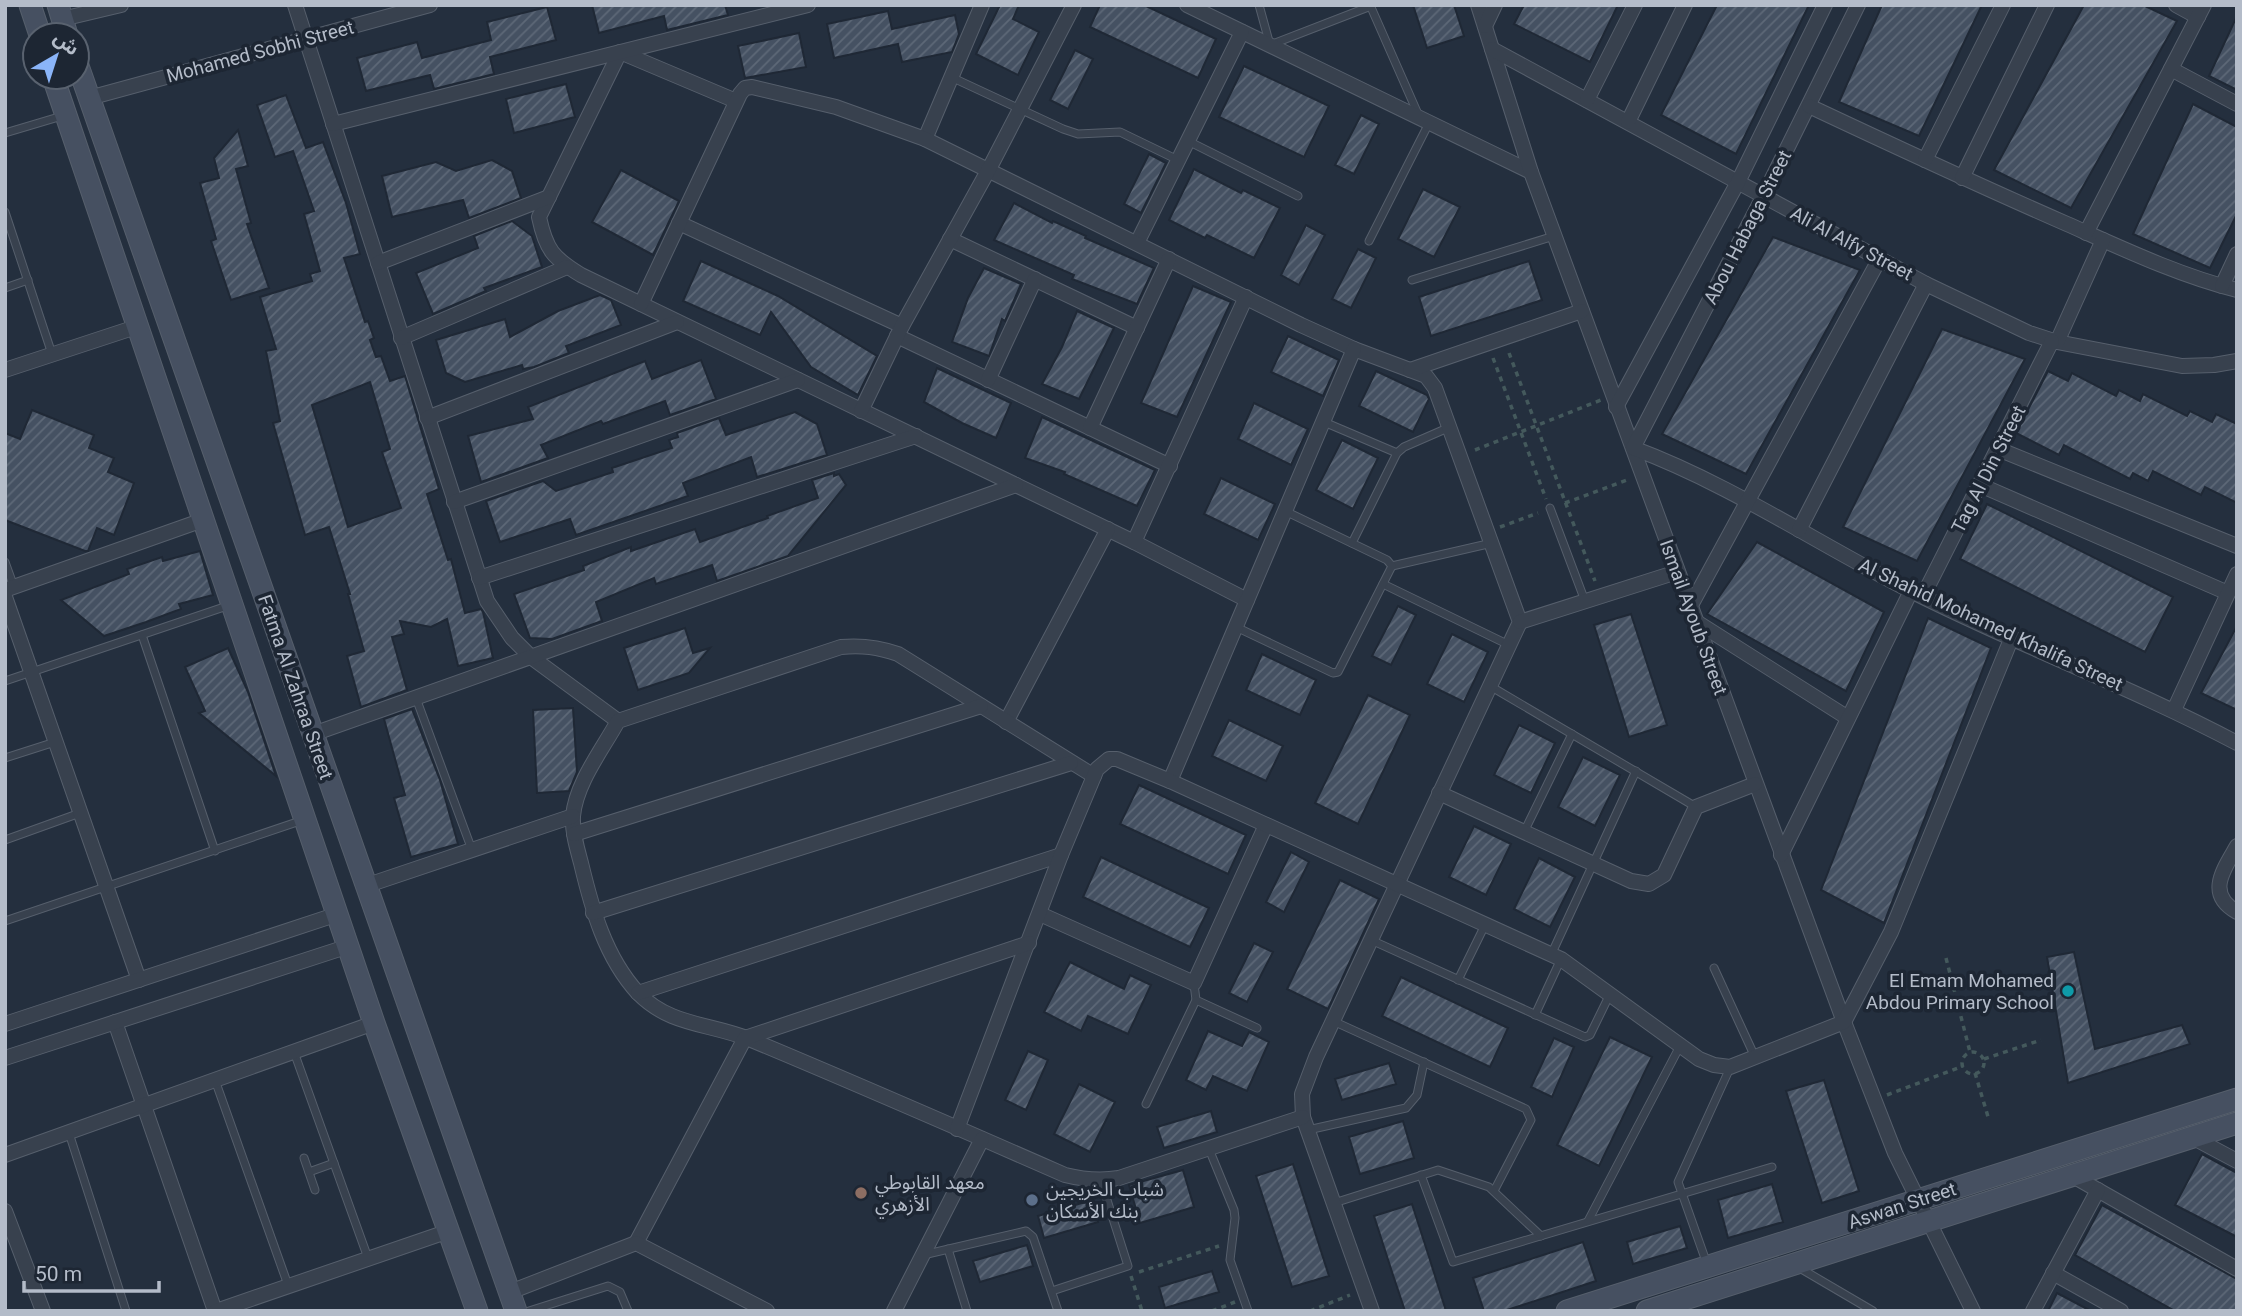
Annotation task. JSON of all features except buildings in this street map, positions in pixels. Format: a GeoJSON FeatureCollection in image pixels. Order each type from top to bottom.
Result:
{"type":"FeatureCollection","features":[{"type":"Feature","properties":{"kind":"street"},"geometry":{"type":"LineString","coordinates":[[62,20],[121,5]]}},
{"type":"Feature","properties":{"kind":"street"},"geometry":{"type":"LineString","coordinates":[[295,5],[487,601],[500,621],[531,657],[618,721]]}},
{"type":"Feature","properties":{"kind":"street","name":"Mohamed Sobhi Street"},"geometry":{"type":"LineString","coordinates":[[89,98],[430,5]]}},
{"type":"Feature","properties":{"kind":"street"},"geometry":{"type":"LineString","coordinates":[[333,124],[808,5]]}},
{"type":"Feature","properties":{"kind":"street"},"geometry":{"type":"LineString","coordinates":[[925,139],[982,5]]}},
{"type":"Feature","properties":{"kind":"street"},"geometry":{"type":"LineString","coordinates":[[861,411],[900,331],[989,169],[1074,5]]}},
{"type":"Feature","properties":{"kind":"street"},"geometry":{"type":"LineString","coordinates":[[1187,5],[1531,172]]}},
{"type":"Feature","properties":{"kind":"street","name":"Ismail Ayoub Street"},"geometry":{"type":"LineString","coordinates":[[1478,5],[1554,236],[1844,1022],[1895,1153],[1973,1311]]}},
{"type":"Feature","properties":{"kind":"street"},"geometry":{"type":"LineString","coordinates":[[1485,26],[1495,5]]}},
{"type":"Feature","properties":{"kind":"street"},"geometry":{"type":"LineString","coordinates":[[1587,100],[1635,5]]}},
{"type":"Feature","properties":{"kind":"street"},"geometry":{"type":"LineString","coordinates":[[1628,122],[1685,5]]}},
{"type":"Feature","properties":{"kind":"street","name":"Abou Habaga Street"},"geometry":{"type":"LineString","coordinates":[[1614,401],[1738,181],[1825,5]]}},
{"type":"Feature","properties":{"kind":"street","name":"Abou Habaga Street"},"geometry":{"type":"LineString","coordinates":[[1633,448],[1764,195],[1858,5]]}},
{"type":"Feature","properties":{"kind":"street"},"geometry":{"type":"LineString","coordinates":[[1926,160],[2004,5]]}},
{"type":"Feature","properties":{"kind":"street"},"geometry":{"type":"LineString","coordinates":[[1962,178],[2047,5]]}},
{"type":"Feature","properties":{"kind":"street"},"geometry":{"type":"LineString","coordinates":[[2086,233],[2201,11],[2176,5]]}},
{"type":"Feature","properties":{"kind":"street"},"geometry":{"type":"LineString","coordinates":[[1137,243],[1242,32]]}},
{"type":"Feature","properties":{"kind":"street","name":"Ali Al Alfy Street"},"geometry":{"type":"LineString","coordinates":[[1492,48],[1926,284],[2029,333],[2055,341],[2182,366],[2237,361]]}},
{"type":"Feature","properties":{"kind":"street"},"geometry":{"type":"LineString","coordinates":[[620,52],[736,101]]}},
{"type":"Feature","properties":{"kind":"street"},"geometry":{"type":"LineString","coordinates":[[620,52],[539,217],[544,240],[553,255],[567,267],[641,304],[1108,529],[1247,600]]}},
{"type":"Feature","properties":{"kind":"street"},"geometry":{"type":"LineString","coordinates":[[2171,69],[2237,104]]}},
{"type":"Feature","properties":{"kind":"street"},"geometry":{"type":"LineString","coordinates":[[641,304],[736,101],[745,88],[752,87],[836,107],[925,139],[1354,349],[1426,376],[1435,388],[1520,622],[1305,1082],[1302,1105],[1306,1123],[1372,1311]]}},
{"type":"Feature","properties":{"kind":"street","name":"Fatma Al Zahraa Street"},"geometry":{"type":"LineString","coordinates":[[58,91],[304,820],[449,1231],[473,1310]]}},
{"type":"Feature","properties":{"kind":"street","name":"Fatma Al Zahraa Street"},"geometry":{"type":"LineString","coordinates":[[87,91],[513,1302]]}},
{"type":"Feature","properties":{"kind":"street"},"geometry":{"type":"LineString","coordinates":[[1809,106],[2086,233],[2237,290]]}},
{"type":"Feature","properties":{"kind":"street"},"geometry":{"type":"LineString","coordinates":[[378,262],[549,197]]}},
{"type":"Feature","properties":{"kind":"street"},"geometry":{"type":"LineString","coordinates":[[679,223],[900,331],[988,380],[1170,466]]}},
{"type":"Feature","properties":{"kind":"street"},"geometry":{"type":"LineString","coordinates":[[950,239],[1137,328]]}},
{"type":"Feature","properties":{"kind":"street","name":"Tag Al Din Street"},"geometry":{"type":"LineString","coordinates":[[1782,855],[1848,718],[1980,485],[2055,341],[2103,240]]}},
{"type":"Feature","properties":{"kind":"street"},"geometry":{"type":"LineString","coordinates":[[2221,286],[2237,254]]}},
{"type":"Feature","properties":{"kind":"street"},"geometry":{"type":"LineString","coordinates":[[1848,718],[1692,614],[1747,501],[1880,258]]}},
{"type":"Feature","properties":{"kind":"street"},"geometry":{"type":"LineString","coordinates":[[1090,428],[1169,259]]}},
{"type":"Feature","properties":{"kind":"street"},"geometry":{"type":"LineString","coordinates":[[401,338],[567,267]]}},
{"type":"Feature","properties":{"kind":"street"},"geometry":{"type":"LineString","coordinates":[[988,380],[1035,279]]}},
{"type":"Feature","properties":{"kind":"street"},"geometry":{"type":"LineString","coordinates":[[1799,530],[1926,284]]}},
{"type":"Feature","properties":{"kind":"street"},"geometry":{"type":"LineString","coordinates":[[1134,542],[1246,297]]}},
{"type":"Feature","properties":{"kind":"street"},"geometry":{"type":"LineString","coordinates":[[1410,370],[1582,311]]}},
{"type":"Feature","properties":{"kind":"street"},"geometry":{"type":"LineString","coordinates":[[427,418],[677,321]]}},
{"type":"Feature","properties":{"kind":"street"},"geometry":{"type":"LineString","coordinates":[[5,370],[139,326]]}},
{"type":"Feature","properties":{"kind":"street"},"geometry":{"type":"LineString","coordinates":[[1170,781],[1354,349]]}},
{"type":"Feature","properties":{"kind":"street"},"geometry":{"type":"LineString","coordinates":[[454,502],[798,380]]}},
{"type":"Feature","properties":{"kind":"street"},"geometry":{"type":"LineString","coordinates":[[478,578],[916,436]]}},
{"type":"Feature","properties":{"kind":"street","name":"Al Shahid Mohamed Khalifa Street"},"geometry":{"type":"LineString","coordinates":[[1633,448],[1747,501],[1917,594],[2174,710],[2237,743]]}},
{"type":"Feature","properties":{"kind":"street"},"geometry":{"type":"LineString","coordinates":[[1998,449],[2237,546]]}},
{"type":"Feature","properties":{"kind":"street"},"geometry":{"type":"LineString","coordinates":[[313,734],[1016,485]]}},
{"type":"Feature","properties":{"kind":"street"},"geometry":{"type":"LineString","coordinates":[[1980,485],[2228,593]]}},
{"type":"Feature","properties":{"kind":"street"},"geometry":{"type":"LineString","coordinates":[[139,980],[32,673],[8,592],[203,520]]}},
{"type":"Feature","properties":{"kind":"street"},"geometry":{"type":"LineString","coordinates":[[1006,722],[1108,529]]}},
{"type":"Feature","properties":{"kind":"street"},"geometry":{"type":"LineString","coordinates":[[1520,622],[1677,572]]}},
{"type":"Feature","properties":{"kind":"street"},"geometry":{"type":"LineString","coordinates":[[2174,710],[2237,574]]}},
{"type":"Feature","properties":{"kind":"street"},"geometry":{"type":"LineString","coordinates":[[957,1129],[1061,855],[1094,776],[1102,763],[1117,759],[1556,957],[1706,1063],[1730,1067],[1844,1022],[1891,932],[2012,637]]}},
{"type":"Feature","properties":{"kind":"street"},"geometry":{"type":"LineString","coordinates":[[1094,776],[898,654],[880,647],[841,647],[618,721],[580,791],[573,816],[574,834],[593,914],[619,967],[638,993],[659,1010],[682,1022],[745,1038],[1065,1175],[1083,1180],[1119,1178],[1209,1149],[1306,1123]]}},
{"type":"Feature","properties":{"kind":"street"},"geometry":{"type":"LineString","coordinates":[[262,695],[295,685]]}},
{"type":"Feature","properties":{"kind":"street"},"geometry":{"type":"LineString","coordinates":[[574,834],[981,706]]}},
{"type":"Feature","properties":{"kind":"street"},"geometry":{"type":"LineString","coordinates":[[593,914],[1071,763]]}},
{"type":"Feature","properties":{"kind":"street"},"geometry":{"type":"LineString","coordinates":[[1438,793],[1640,884],[1657,881],[1664,875],[1696,807],[1755,784]]}},
{"type":"Feature","properties":{"kind":"street"},"geometry":{"type":"LineString","coordinates":[[365,886],[573,816]]}},
{"type":"Feature","properties":{"kind":"street"},"geometry":{"type":"LineString","coordinates":[[1040,914],[1194,983],[1266,825]]}},
{"type":"Feature","properties":{"kind":"street"},"geometry":{"type":"LineString","coordinates":[[2237,846],[2223,871],[2219,888],[2226,904],[2237,912]]}},
{"type":"Feature","properties":{"kind":"street"},"geometry":{"type":"LineString","coordinates":[[638,993],[1061,855]]}},
{"type":"Feature","properties":{"kind":"street"},"geometry":{"type":"LineString","coordinates":[[5,1024],[338,915]]}},
{"type":"Feature","properties":{"kind":"street"},"geometry":{"type":"LineString","coordinates":[[513,1302],[636,1243],[745,1038],[1029,943]]}},
{"type":"Feature","properties":{"kind":"street"},"geometry":{"type":"LineString","coordinates":[[5,1058],[349,946]]}},
{"type":"Feature","properties":{"kind":"street"},"geometry":{"type":"LineString","coordinates":[[115,1022],[215,1311],[449,1231]]}},
{"type":"Feature","properties":{"kind":"street"},"geometry":{"type":"LineString","coordinates":[[5,1155],[374,1023]]}},
{"type":"Feature","properties":{"kind":"street","name":"Aswan Street"},"geometry":{"type":"LineString","coordinates":[[1567,1311],[2237,1099]]}},
{"type":"Feature","properties":{"kind":"street","name":"Aswan Street"},"geometry":{"type":"LineString","coordinates":[[1647,1311],[1685,1306],[1795,1265],[2237,1123]]}},
{"type":"Feature","properties":{"kind":"street"},"geometry":{"type":"LineString","coordinates":[[2192,1137],[2237,1161]]}},
{"type":"Feature","properties":{"kind":"street"},"geometry":{"type":"LineString","coordinates":[[894,1311],[982,1139]]}},
{"type":"Feature","properties":{"kind":"street"},"geometry":{"type":"LineString","coordinates":[[2073,1176],[2237,1269]]}},
{"type":"Feature","properties":{"kind":"street"},"geometry":{"type":"LineString","coordinates":[[2033,1311],[2098,1190]]}},
{"type":"Feature","properties":{"kind":"street"},"geometry":{"type":"LineString","coordinates":[[5,1211],[43,1311]]}},
{"type":"Feature","properties":{"kind":"street"},"geometry":{"type":"LineString","coordinates":[[636,1243],[767,1311]]}},
{"type":"Feature","properties":{"kind":"street"},"geometry":{"type":"LineString","coordinates":[[2053,1273],[2121,1311]]}},
{"type":"Feature","properties":{"kind":"lane"},"geometry":{"type":"LineString","coordinates":[[1259,5],[1270,45],[1371,6],[1424,120],[1369,241]]}},
{"type":"Feature","properties":{"kind":"lane"},"geometry":{"type":"LineString","coordinates":[[951,77],[1078,134],[1121,132],[1179,160]]}},
{"type":"Feature","properties":{"kind":"lane"},"geometry":{"type":"LineString","coordinates":[[5,133],[66,115]]}},
{"type":"Feature","properties":{"kind":"lane"},"geometry":{"type":"LineString","coordinates":[[1188,141],[1298,196]]}},
{"type":"Feature","properties":{"kind":"lane"},"geometry":{"type":"LineString","coordinates":[[5,212],[52,354]]}},
{"type":"Feature","properties":{"kind":"lane"},"geometry":{"type":"LineString","coordinates":[[1412,280],[1554,236]]}},
{"type":"Feature","properties":{"kind":"lane"},"geometry":{"type":"LineString","coordinates":[[5,288],[28,280]]}},
{"type":"Feature","properties":{"kind":"lane"},"geometry":{"type":"LineString","coordinates":[[1323,422],[1397,453]]}},
{"type":"Feature","properties":{"kind":"lane"},"geometry":{"type":"LineString","coordinates":[[1352,543],[1397,453],[1451,427]]}},
{"type":"Feature","properties":{"kind":"lane"},"geometry":{"type":"LineString","coordinates":[[1550,508],[1585,601]]}},
{"type":"Feature","properties":{"kind":"lane"},"geometry":{"type":"LineString","coordinates":[[1285,511],[1387,560],[1392,566]]}},
{"type":"Feature","properties":{"kind":"lane"},"geometry":{"type":"LineString","coordinates":[[1236,627],[1333,673],[1338,672],[1392,566],[1490,537]]}},
{"type":"Feature","properties":{"kind":"lane"},"geometry":{"type":"LineString","coordinates":[[5,562],[8,592]]}},
{"type":"Feature","properties":{"kind":"lane"},"geometry":{"type":"LineString","coordinates":[[1383,584],[1509,645]]}},
{"type":"Feature","properties":{"kind":"lane"},"geometry":{"type":"LineString","coordinates":[[5,681],[232,604]]}},
{"type":"Feature","properties":{"kind":"lane"},"geometry":{"type":"LineString","coordinates":[[142,635],[215,850]]}},
{"type":"Feature","properties":{"kind":"lane"},"geometry":{"type":"LineString","coordinates":[[1489,686],[1696,807]]}},
{"type":"Feature","properties":{"kind":"lane"},"geometry":{"type":"LineString","coordinates":[[416,698],[472,850]]}},
{"type":"Feature","properties":{"kind":"lane"},"geometry":{"type":"LineString","coordinates":[[1524,832],[1572,734]]}},
{"type":"Feature","properties":{"kind":"lane"},"geometry":{"type":"LineString","coordinates":[[5,758],[56,742]]}},
{"type":"Feature","properties":{"kind":"lane"},"geometry":{"type":"LineString","coordinates":[[1535,1015],[1594,864],[1636,771]]}},
{"type":"Feature","properties":{"kind":"lane"},"geometry":{"type":"LineString","coordinates":[[5,840],[81,813]]}},
{"type":"Feature","properties":{"kind":"lane"},"geometry":{"type":"LineString","coordinates":[[5,920],[304,820]]}},
{"type":"Feature","properties":{"kind":"lane"},"geometry":{"type":"LineString","coordinates":[[1458,980],[1485,924]]}},
{"type":"Feature","properties":{"kind":"lane"},"geometry":{"type":"LineString","coordinates":[[1370,940],[1588,1037],[1610,995]]}},
{"type":"Feature","properties":{"kind":"lane"},"geometry":{"type":"LineString","coordinates":[[1714,968],[1755,1057]]}},
{"type":"Feature","properties":{"kind":"lane"},"geometry":{"type":"LineString","coordinates":[[1146,1104],[1196,1000],[1194,983]]}},
{"type":"Feature","properties":{"kind":"lane"},"geometry":{"type":"LineString","coordinates":[[1196,1000],[1257,1028]]}},
{"type":"Feature","properties":{"kind":"lane"},"geometry":{"type":"LineString","coordinates":[[1333,1021],[1529,1112],[1531,1120],[1494,1191]]}},
{"type":"Feature","properties":{"kind":"lane"},"geometry":{"type":"LineString","coordinates":[[1588,1222],[1680,1045]]}},
{"type":"Feature","properties":{"kind":"lane"},"geometry":{"type":"LineString","coordinates":[[294,1051],[368,1258]]}},
{"type":"Feature","properties":{"kind":"lane"},"geometry":{"type":"LineString","coordinates":[[1306,1123],[1406,1108],[1417,1095],[1424,1062]]}},
{"type":"Feature","properties":{"kind":"lane"},"geometry":{"type":"LineString","coordinates":[[1708,1266],[1682,1194],[1679,1177],[1730,1067]]}},
{"type":"Feature","properties":{"kind":"lane"},"geometry":{"type":"LineString","coordinates":[[215,1080],[288,1285]]}},
{"type":"Feature","properties":{"kind":"lane"},"geometry":{"type":"LineString","coordinates":[[69,1133],[126,1311]]}},
{"type":"Feature","properties":{"kind":"lane"},"geometry":{"type":"LineString","coordinates":[[1209,1149],[1234,1210],[1230,1260],[1248,1311]]}},
{"type":"Feature","properties":{"kind":"lane"},"geometry":{"type":"LineString","coordinates":[[304,1158],[315,1190]]}},
{"type":"Feature","properties":{"kind":"lane"},"geometry":{"type":"LineString","coordinates":[[309,1172],[334,1163]]}},
{"type":"Feature","properties":{"kind":"lane"},"geometry":{"type":"LineString","coordinates":[[1421,1175],[1453,1262],[1772,1167]]}},
{"type":"Feature","properties":{"kind":"lane"},"geometry":{"type":"LineString","coordinates":[[1334,1203],[1438,1170],[1483,1184],[1494,1191],[1541,1236]]}},
{"type":"Feature","properties":{"kind":"lane"},"geometry":{"type":"LineString","coordinates":[[1052,1291],[1128,1266],[1101,1181]]}},
{"type":"Feature","properties":{"kind":"lane"},"geometry":{"type":"LineString","coordinates":[[922,1255],[1026,1231],[1033,1237],[1058,1311]]}},
{"type":"Feature","properties":{"kind":"lane"},"geometry":{"type":"LineString","coordinates":[[948,1249],[967,1311]]}},
{"type":"Feature","properties":{"kind":"lane"},"geometry":{"type":"LineString","coordinates":[[1795,1265],[1873,1311]]}},
{"type":"Feature","properties":{"kind":"lane"},"geometry":{"type":"LineString","coordinates":[[529,1311],[608,1286],[620,1292],[628,1311]]}},
{"type":"Feature","properties":{"kind":"path"},"geometry":{"type":"LineString","coordinates":[[1503,338],[1601,596]]}},
{"type":"Feature","properties":{"kind":"path"},"geometry":{"type":"LineString","coordinates":[[1487,343],[1550,508]]}},
{"type":"Feature","properties":{"kind":"path"},"geometry":{"type":"LineString","coordinates":[[1461,456],[1536,426],[1614,401]]}},
{"type":"Feature","properties":{"kind":"path"},"geometry":{"type":"LineString","coordinates":[[1490,537],[1550,508],[1642,475]]}},
{"type":"Feature","properties":{"kind":"path"},"geometry":{"type":"LineString","coordinates":[[1946,958],[1970,1052]]}},
{"type":"Feature","properties":{"kind":"path"},"geometry":{"type":"LineString","coordinates":[[1984,1059],[2041,1040]]}},
{"type":"Feature","properties":{"kind":"path"},"geometry":{"type":"LineString","coordinates":[[1970,1052],[1975,1052],[1984,1059]]}},
{"type":"Feature","properties":{"kind":"path"},"geometry":{"type":"LineString","coordinates":[[1970,1052],[1963,1060],[1963,1066],[1975,1073]]}},
{"type":"Feature","properties":{"kind":"path"},"geometry":{"type":"LineString","coordinates":[[1975,1073],[1983,1068],[1984,1059]]}},
{"type":"Feature","properties":{"kind":"path"},"geometry":{"type":"LineString","coordinates":[[1874,1100],[1963,1066]]}},
{"type":"Feature","properties":{"kind":"path"},"geometry":{"type":"LineString","coordinates":[[1975,1073],[1989,1119]]}},
{"type":"Feature","properties":{"kind":"path"},"geometry":{"type":"LineString","coordinates":[[1131,1275],[1231,1242]]}},
{"type":"Feature","properties":{"kind":"path"},"geometry":{"type":"LineString","coordinates":[[1128,1266],[1142,1311]]}},
{"type":"Feature","properties":{"kind":"path"},"geometry":{"type":"LineString","coordinates":[[1310,1311],[1364,1289]]}},
{"type":"Feature","properties":{"kind":"path"},"geometry":{"type":"LineString","coordinates":[[1212,1311],[1243,1299]]}},
{"type":"Feature","properties":{"kind":"place","name":"El Emam Mohamed Abdou Primary School"},"geometry":{"type":"Point","coordinates":[2068,991]}},
{"type":"Feature","properties":{"kind":"place","name":"معهد القابوطي الأزهري"},"geometry":{"type":"Point","coordinates":[861,1193]}},
{"type":"Feature","properties":{"kind":"place","name":"شباب الخريجين بنك الأسكان"},"geometry":{"type":"Point","coordinates":[1032,1200]}}]}
